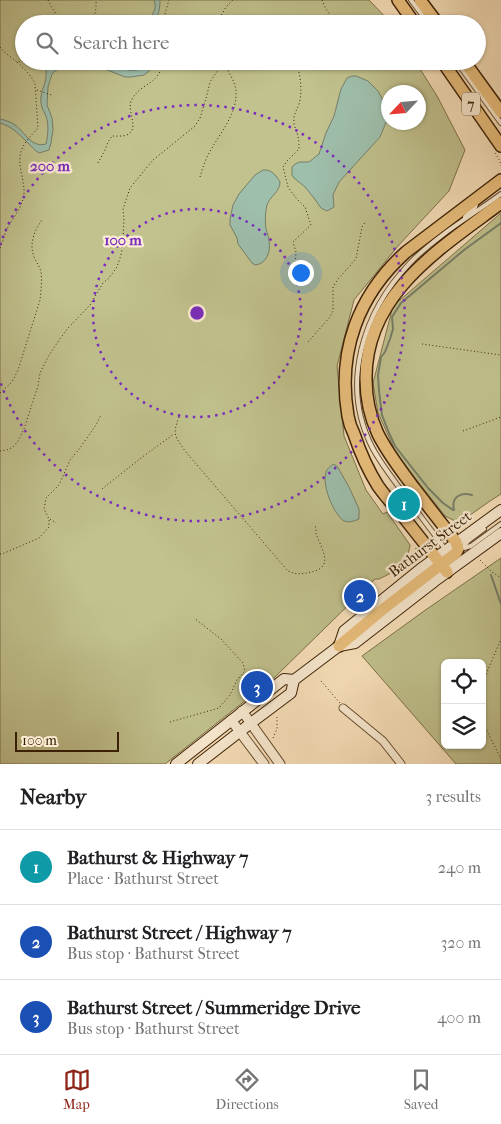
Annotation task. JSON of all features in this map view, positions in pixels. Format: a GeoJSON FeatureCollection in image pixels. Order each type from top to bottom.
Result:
{"type":"FeatureCollection","features":[{"type":"Feature","properties":{"kind":"main road"},"geometry":{"type":"LineString","coordinates":[[398,0],[409,15]]}},
{"type":"Feature","properties":{"kind":"main road"},"geometry":{"type":"LineString","coordinates":[[420,0],[431,15]]}},
{"type":"Feature","properties":{"kind":"main road","name":"7"},"geometry":{"type":"LineString","coordinates":[[448,70],[501,146]]}},
{"type":"Feature","properties":{"kind":"main road","name":"7"},"geometry":{"type":"LineString","coordinates":[[471,70],[501,112]]}},
{"type":"Feature","properties":{"kind":"main road"},"geometry":{"type":"LineString","coordinates":[[441,565],[378,486],[361,453],[348,419],[344,391],[348,354],[356,322],[364,304],[376,284],[393,264],[501,180]]}},
{"type":"Feature","properties":{"kind":"main road"},"geometry":{"type":"LineString","coordinates":[[441,565],[455,548],[390,456],[378,433],[369,408],[366,390],[366,368],[377,324],[396,292],[437,251],[501,203]]}},
{"type":"Feature","properties":{"kind":"main road","name":"Bathurst Street"},"geometry":{"type":"LineString","coordinates":[[455,548],[501,510]]}},
{"type":"Feature","properties":{"kind":"main road"},"geometry":{"type":"LineString","coordinates":[[198,764],[291,693],[294,680],[441,565],[501,533]]}},
{"type":"Feature","properties":{"kind":"main road"},"geometry":{"type":"LineString","coordinates":[[176,764],[284,679],[294,680]]}},
{"type":"Feature","properties":{"kind":"street"},"geometry":{"type":"LineString","coordinates":[[343,708],[383,741],[401,764]]}},
{"type":"Feature","properties":{"kind":"street"},"geometry":{"type":"LineString","coordinates":[[242,711],[280,764]]}},
{"type":"Feature","properties":{"kind":"street"},"geometry":{"type":"LineString","coordinates":[[231,720],[264,764]]}},
{"type":"Feature","properties":{"kind":"lane"},"geometry":{"type":"LineString","coordinates":[[411,0],[422,15]]}},
{"type":"Feature","properties":{"kind":"lane"},"geometry":{"type":"LineString","coordinates":[[463,70],[501,123]]}},
{"type":"Feature","properties":{"kind":"lane"},"geometry":{"type":"LineString","coordinates":[[455,548],[390,476],[371,445],[359,405],[357,385],[359,361],[364,339],[375,310],[392,283],[428,247],[501,194]]}},
{"type":"Feature","properties":{"kind":"lane"},"geometry":{"type":"LineString","coordinates":[[458,224],[475,207],[480,196]]}},
{"type":"Feature","properties":{"kind":"lane"},"geometry":{"type":"LineString","coordinates":[[455,548],[468,541],[501,515]]}},
{"type":"Feature","properties":{"kind":"lane"},"geometry":{"type":"LineString","coordinates":[[455,548],[471,546],[501,524]]}},
{"type":"Feature","properties":{"kind":"path"},"geometry":{"type":"LineString","coordinates":[[48,0],[57,15]]}},
{"type":"Feature","properties":{"kind":"path"},"geometry":{"type":"LineString","coordinates":[[94,15],[97,9],[96,0]]}},
{"type":"Feature","properties":{"kind":"path"},"geometry":{"type":"LineString","coordinates":[[165,15],[169,0]]}},
{"type":"Feature","properties":{"kind":"path"},"geometry":{"type":"LineString","coordinates":[[221,15],[233,0]]}},
{"type":"Feature","properties":{"kind":"path"},"geometry":{"type":"LineString","coordinates":[[322,0],[330,15]]}},
{"type":"Feature","properties":{"kind":"path"},"geometry":{"type":"LineString","coordinates":[[0,47],[15,60]]}},
{"type":"Feature","properties":{"kind":"path"},"geometry":{"type":"LineString","coordinates":[[0,248],[5,232],[17,214],[24,195],[21,152],[24,145],[38,128],[35,83],[24,70]]}},
{"type":"Feature","properties":{"kind":"path"},"geometry":{"type":"LineString","coordinates":[[98,163],[112,136],[128,134],[132,131],[131,101],[137,93],[156,79],[161,70]]}},
{"type":"Feature","properties":{"kind":"path"},"geometry":{"type":"LineString","coordinates":[[0,451],[13,447],[18,441],[24,429],[38,386],[40,373],[53,348],[69,326],[90,305],[103,283],[109,278],[116,267],[121,255],[123,242],[123,210],[130,188],[153,160],[195,126],[200,118],[210,82],[218,70]]}},
{"type":"Feature","properties":{"kind":"path"},"geometry":{"type":"LineString","coordinates":[[200,177],[208,155],[230,116],[236,101],[235,86],[227,70]]}},
{"type":"Feature","properties":{"kind":"path"},"geometry":{"type":"LineString","coordinates":[[295,266],[296,252],[293,242],[311,225],[305,207],[288,187],[283,167],[299,149],[297,133],[293,122],[299,104],[301,89],[299,70]]}},
{"type":"Feature","properties":{"kind":"path"},"geometry":{"type":"LineString","coordinates":[[36,90],[52,95]]}},
{"type":"Feature","properties":{"kind":"path"},"geometry":{"type":"LineString","coordinates":[[500,161],[501,166]]}},
{"type":"Feature","properties":{"kind":"path"},"geometry":{"type":"LineString","coordinates":[[0,393],[15,376],[40,300],[41,271],[32,252],[32,243],[37,227],[42,220]]}},
{"type":"Feature","properties":{"kind":"path"},"geometry":{"type":"LineString","coordinates":[[308,342],[330,317],[333,310],[334,286],[338,278],[356,259],[362,227],[366,221]]}},
{"type":"Feature","properties":{"kind":"path"},"geometry":{"type":"LineString","coordinates":[[422,344],[501,355]]}},
{"type":"Feature","properties":{"kind":"path"},"geometry":{"type":"LineString","coordinates":[[0,554],[39,538],[49,527],[49,519],[44,509],[46,498],[59,485],[70,460],[96,425],[101,414]]}},
{"type":"Feature","properties":{"kind":"path"},"geometry":{"type":"LineString","coordinates":[[179,417],[174,434],[185,451],[288,571],[295,574],[305,573],[316,571],[322,566],[325,559],[324,551],[316,534],[315,525]]}},
{"type":"Feature","properties":{"kind":"path"},"geometry":{"type":"LineString","coordinates":[[463,431],[501,417]]}},
{"type":"Feature","properties":{"kind":"path"},"geometry":{"type":"LineString","coordinates":[[102,489],[174,434]]}},
{"type":"Feature","properties":{"kind":"path"},"geometry":{"type":"LineString","coordinates":[[49,519],[56,523]]}},
{"type":"Feature","properties":{"kind":"path"},"geometry":{"type":"LineString","coordinates":[[415,546],[416,557]]}},
{"type":"Feature","properties":{"kind":"path"},"geometry":{"type":"LineString","coordinates":[[480,560],[501,578]]}},
{"type":"Feature","properties":{"kind":"path"},"geometry":{"type":"LineString","coordinates":[[170,722],[219,708],[230,695],[237,680],[245,671],[243,663],[221,639],[194,618]]}},
{"type":"Feature","properties":{"kind":"path"},"geometry":{"type":"LineString","coordinates":[[486,675],[501,639]]}},
{"type":"Feature","properties":{"kind":"path"},"geometry":{"type":"LineString","coordinates":[[321,681],[343,708]]}},
{"type":"Feature","properties":{"kind":"path"},"geometry":{"type":"LineString","coordinates":[[272,738],[277,729],[277,717]]}},
{"type":"Feature","properties":{"kind":"path"},"geometry":{"type":"LineString","coordinates":[[486,729],[501,759]]}},
{"type":"Feature","properties":{"kind":"green space"},"geometry":{"type":"Polygon","coordinates":[[[0,0],[369,0],[383,15],[15,15],[15,70],[421,70],[437,96],[465,150],[449,191],[398,246],[354,300],[337,366],[344,436],[366,490],[383,514],[387,512],[410,545],[409,552],[400,567],[379,579],[375,579],[275,677],[165,764],[0,764],[0,0]]]}},
{"type":"Feature","properties":{"kind":"green space"},"geometry":{"type":"Polygon","coordinates":[[[501,213],[501,494],[459,523],[445,516],[397,455],[378,413],[373,383],[393,306],[501,213]]]}},
{"type":"Feature","properties":{"kind":"green space"},"geometry":{"type":"Polygon","coordinates":[[[501,558],[501,764],[456,764],[443,749],[486,749],[486,659],[441,659],[441,747],[362,656],[501,558]]]}},
{"type":"Feature","properties":{"kind":"shaded area"},"geometry":{"type":"Polygon","coordinates":[[[154,0],[160,0],[157,15],[152,15],[155,9],[154,0]]]}},
{"type":"Feature","properties":{"kind":"shaded area"},"geometry":{"type":"Polygon","coordinates":[[[46,70],[57,70],[52,74],[48,87],[47,105],[52,118],[53,129],[51,143],[49,150],[39,153],[15,131],[0,123],[0,119],[15,125],[32,142],[41,145],[46,144],[48,123],[41,105],[41,97],[46,79],[46,70]]]}},
{"type":"Feature","properties":{"kind":"shaded area"},"geometry":{"type":"Polygon","coordinates":[[[108,70],[149,70],[144,75],[125,77],[108,70]]]}},
{"type":"Feature","properties":{"kind":"shaded area"},"geometry":{"type":"Polygon","coordinates":[[[356,76],[368,81],[378,91],[381,97],[381,130],[383,130],[380,137],[339,182],[333,195],[334,207],[327,211],[321,208],[305,187],[294,178],[292,167],[299,162],[309,162],[319,154],[334,116],[341,89],[347,78],[356,76]]]}},
{"type":"Feature","properties":{"kind":"shaded area"},"geometry":{"type":"Polygon","coordinates":[[[263,170],[273,173],[280,182],[280,185],[268,202],[265,217],[269,238],[269,253],[263,262],[255,265],[238,244],[230,225],[230,219],[233,205],[239,194],[255,175],[263,170]]]}},
{"type":"Feature","properties":{"kind":"shaded area"},"geometry":{"type":"Polygon","coordinates":[[[333,464],[337,466],[349,487],[359,509],[359,519],[350,522],[344,521],[332,505],[326,489],[325,475],[327,469],[333,464]]]}},
{"type":"Feature","properties":{"kind":"waterway"},"geometry":{"type":"LineString","coordinates":[[472,495],[464,494],[457,497],[453,510],[428,488],[395,446],[382,415],[378,375],[381,357],[385,352],[393,329],[392,317],[401,303],[464,250],[501,223]]}},
{"type":"Feature","properties":{"kind":"waterway"},"geometry":{"type":"LineString","coordinates":[[491,575],[501,604]]}},
{"type":"Feature","properties":{"kind":"place","name":"Bathurst & Highway 7"},"geometry":{"type":"Point","coordinates":[404,504]}},
{"type":"Feature","properties":{"kind":"place","name":"Bathurst Street / Highway 7"},"geometry":{"type":"Point","coordinates":[360,596]}},
{"type":"Feature","properties":{"kind":"place","name":"Bathurst Street / Summeridge Drive"},"geometry":{"type":"Point","coordinates":[257,687]}}]}
